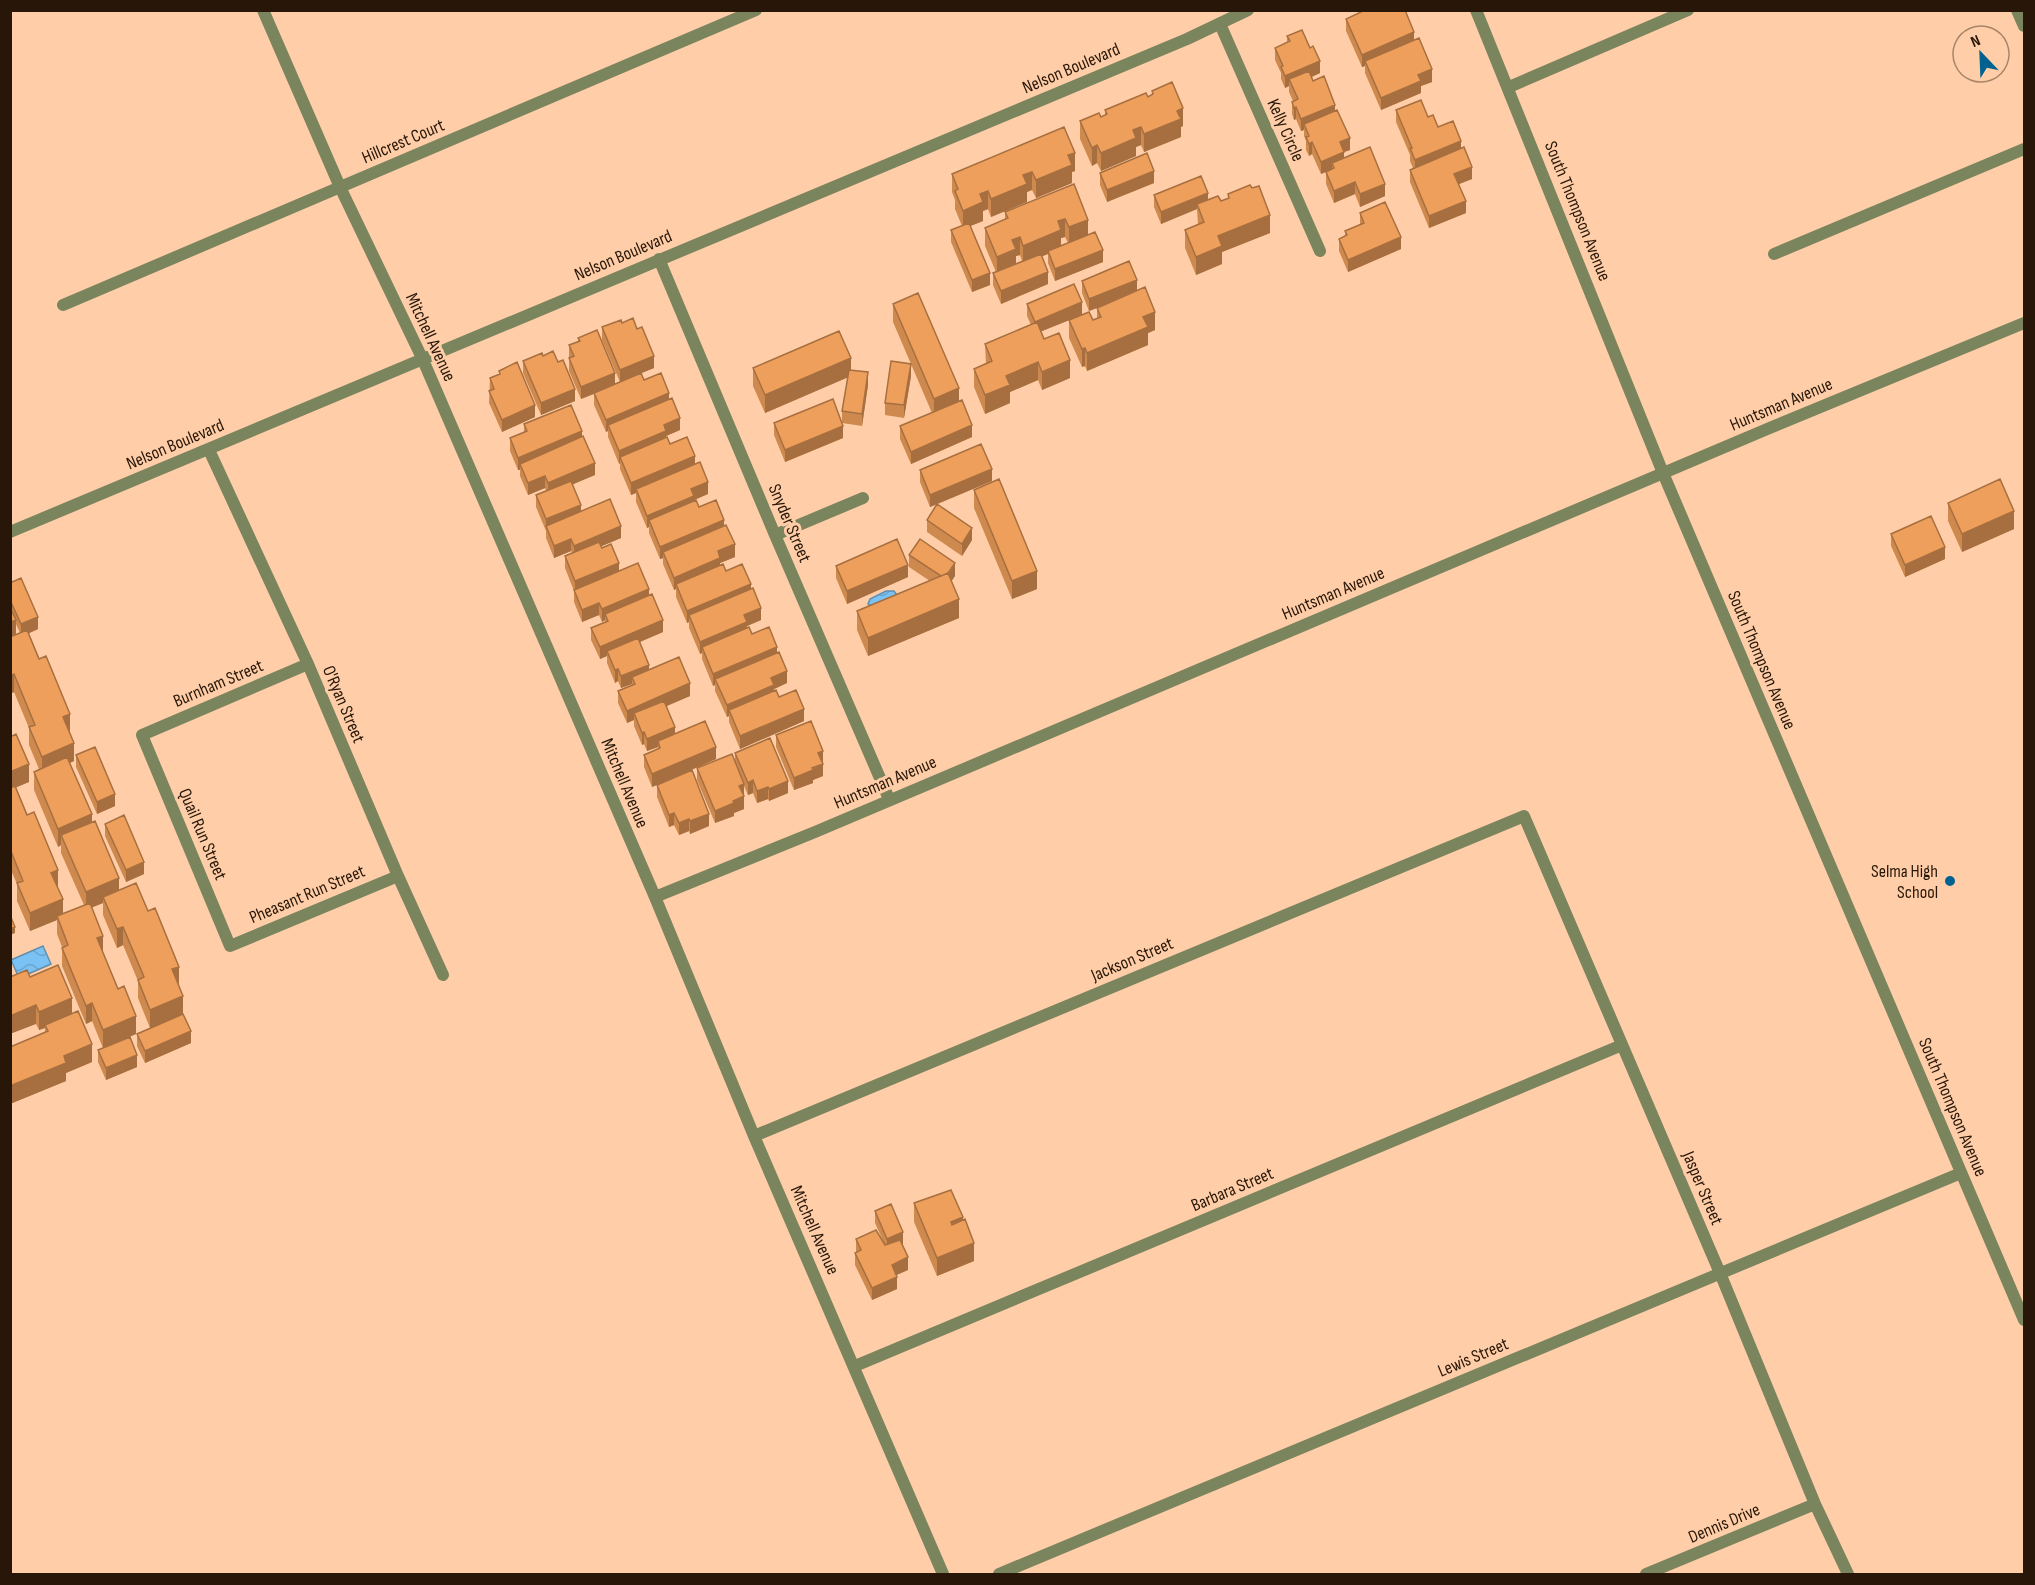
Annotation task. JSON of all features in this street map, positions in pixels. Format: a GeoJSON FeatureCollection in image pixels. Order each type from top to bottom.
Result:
{"type":"FeatureCollection","features":[{"type":"Feature","properties":{"kind":"street","name":"Mitchell Avenue"},"geometry":{"type":"LineString","coordinates":[[263,10],[340,187],[423,360],[655,897],[754,1136],[855,1366],[943,1575]]}},
{"type":"Feature","properties":{"kind":"street","name":"Hillcrest Court"},"geometry":{"type":"LineString","coordinates":[[63,305],[756,10]]}},
{"type":"Feature","properties":{"kind":"street","name":"Nelson Boulevard"},"geometry":{"type":"LineString","coordinates":[[10,532],[1220,24],[1248,10]]}},
{"type":"Feature","properties":{"kind":"street","name":"South Thompson Avenue"},"geometry":{"type":"LineString","coordinates":[[1476,10],[1663,473],[2025,1320]]}},
{"type":"Feature","properties":{"kind":"street"},"geometry":{"type":"LineString","coordinates":[[1509,87],[1688,10]]}},
{"type":"Feature","properties":{"kind":"street"},"geometry":{"type":"LineString","coordinates":[[2017,10],[2025,26]]}},
{"type":"Feature","properties":{"kind":"street","name":"Kelly Circle"},"geometry":{"type":"LineString","coordinates":[[1220,24],[1320,251]]}},
{"type":"Feature","properties":{"kind":"street"},"geometry":{"type":"LineString","coordinates":[[1774,254],[2025,149]]}},
{"type":"Feature","properties":{"kind":"street","name":"Snyder Street"},"geometry":{"type":"LineString","coordinates":[[660,259],[775,535],[890,799]]}},
{"type":"Feature","properties":{"kind":"street","name":"Huntsman Avenue"},"geometry":{"type":"LineString","coordinates":[[655,897],[2025,323]]}},
{"type":"Feature","properties":{"kind":"street","name":"O'Ryan Street"},"geometry":{"type":"LineString","coordinates":[[209,450],[308,664],[398,876],[443,975]]}},
{"type":"Feature","properties":{"kind":"street"},"geometry":{"type":"LineString","coordinates":[[775,535],[863,498]]}},
{"type":"Feature","properties":{"kind":"street","name":"Burnham Street"},"geometry":{"type":"LineString","coordinates":[[142,735],[308,664]]}},
{"type":"Feature","properties":{"kind":"street","name":"Quail Run Street"},"geometry":{"type":"LineString","coordinates":[[142,735],[230,946]]}},
{"type":"Feature","properties":{"kind":"street","name":"Jasper Street"},"geometry":{"type":"LineString","coordinates":[[1524,816],[1720,1273],[1815,1504],[1848,1575]]}},
{"type":"Feature","properties":{"kind":"street","name":"Jackson Street"},"geometry":{"type":"LineString","coordinates":[[754,1136],[1524,816]]}},
{"type":"Feature","properties":{"kind":"street","name":"Pheasant Run Street"},"geometry":{"type":"LineString","coordinates":[[230,946],[398,876]]}},
{"type":"Feature","properties":{"kind":"street","name":"Barbara Street"},"geometry":{"type":"LineString","coordinates":[[855,1366],[1623,1045]]}},
{"type":"Feature","properties":{"kind":"street","name":"Lewis Street"},"geometry":{"type":"LineString","coordinates":[[999,1575],[1961,1173]]}},
{"type":"Feature","properties":{"kind":"street","name":"Dennis Drive"},"geometry":{"type":"LineString","coordinates":[[1646,1575],[1815,1504]]}},
{"type":"Feature","properties":{"kind":"water"},"geometry":{"type":"Polygon","coordinates":[[[886,591],[894,591],[897,595],[871,609],[868,604],[870,599],[886,591]]]}},
{"type":"Feature","properties":{"kind":"water"},"geometry":{"type":"Polygon","coordinates":[[[43,946],[51,964],[19,978],[11,960],[43,946]]]}},
{"type":"Feature","properties":{"kind":"building"},"geometry":{"type":"Polygon","coordinates":[[[1365,10],[1405,10],[1414,32],[1362,55],[1346,19],[1365,10]]]}},
{"type":"Feature","properties":{"kind":"building"},"geometry":{"type":"Polygon","coordinates":[[[1302,30],[1310,48],[1313,46],[1320,61],[1285,76],[1275,48],[1290,41],[1287,36],[1302,30]]]}},
{"type":"Feature","properties":{"kind":"building"},"geometry":{"type":"Polygon","coordinates":[[[1419,38],[1432,69],[1418,75],[1421,81],[1381,98],[1365,61],[1419,38]]]}},
{"type":"Feature","properties":{"kind":"building"},"geometry":{"type":"Polygon","coordinates":[[[1309,71],[1313,81],[1324,76],[1335,105],[1301,119],[1292,102],[1298,99],[1289,79],[1309,71]]]}},
{"type":"Feature","properties":{"kind":"building"},"geometry":{"type":"Polygon","coordinates":[[[1172,82],[1183,108],[1177,111],[1181,119],[1144,134],[1141,127],[1133,130],[1136,138],[1101,153],[1097,145],[1092,148],[1080,121],[1099,113],[1101,117],[1107,114],[1105,110],[1146,93],[1148,97],[1153,94],[1152,91],[1172,82]]]}},
{"type":"Feature","properties":{"kind":"building"},"geometry":{"type":"Polygon","coordinates":[[[1421,100],[1428,117],[1433,115],[1438,127],[1453,121],[1461,141],[1415,160],[1396,110],[1421,100]]]}},
{"type":"Feature","properties":{"kind":"building"},"geometry":{"type":"Polygon","coordinates":[[[1337,110],[1350,138],[1340,142],[1344,152],[1321,162],[1312,142],[1309,144],[1306,137],[1309,136],[1304,124],[1337,110]]]}},
{"type":"Feature","properties":{"kind":"building"},"geometry":{"type":"Polygon","coordinates":[[[1064,127],[1075,153],[1068,155],[1072,165],[1036,180],[1032,172],[1023,175],[1027,184],[991,199],[988,191],[980,194],[983,202],[963,211],[955,191],[958,189],[952,174],[1064,127]]]}},
{"type":"Feature","properties":{"kind":"building"},"geometry":{"type":"Polygon","coordinates":[[[1370,147],[1385,184],[1360,194],[1355,182],[1334,191],[1326,172],[1334,168],[1332,163],[1370,147]]]}},
{"type":"Feature","properties":{"kind":"building"},"geometry":{"type":"Polygon","coordinates":[[[1464,147],[1472,167],[1454,174],[1466,201],[1429,216],[1410,170],[1464,147]]]}},
{"type":"Feature","properties":{"kind":"building"},"geometry":{"type":"Polygon","coordinates":[[[1147,153],[1154,171],[1107,190],[1100,173],[1147,153]]]}},
{"type":"Feature","properties":{"kind":"building"},"geometry":{"type":"Polygon","coordinates":[[[1201,176],[1208,193],[1161,212],[1154,195],[1201,176]]]}},
{"type":"Feature","properties":{"kind":"building"},"geometry":{"type":"Polygon","coordinates":[[[1074,184],[1088,220],[1069,227],[1065,219],[1058,221],[1061,230],[1023,246],[1020,237],[1012,240],[1016,249],[997,257],[985,228],[1008,218],[1005,212],[1074,184]]]}},
{"type":"Feature","properties":{"kind":"building"},"geometry":{"type":"Polygon","coordinates":[[[1250,185],[1252,188],[1259,186],[1270,215],[1218,236],[1222,246],[1196,257],[1185,230],[1204,222],[1197,204],[1218,196],[1221,201],[1229,198],[1228,194],[1250,185]]]}},
{"type":"Feature","properties":{"kind":"building"},"geometry":{"type":"Polygon","coordinates":[[[1385,202],[1401,237],[1348,260],[1339,239],[1347,235],[1345,231],[1364,223],[1360,213],[1385,202]]]}},
{"type":"Feature","properties":{"kind":"building"},"geometry":{"type":"Polygon","coordinates":[[[969,223],[990,273],[972,280],[951,230],[969,223]]]}},
{"type":"Feature","properties":{"kind":"building"},"geometry":{"type":"Polygon","coordinates":[[[1095,232],[1103,250],[1055,269],[1048,251],[1095,232]]]}},
{"type":"Feature","properties":{"kind":"building"},"geometry":{"type":"Polygon","coordinates":[[[1041,254],[1048,272],[1001,291],[993,273],[1041,254]]]}},
{"type":"Feature","properties":{"kind":"building"},"geometry":{"type":"Polygon","coordinates":[[[1129,261],[1137,280],[1089,299],[1082,281],[1129,261]]]}},
{"type":"Feature","properties":{"kind":"building"},"geometry":{"type":"Polygon","coordinates":[[[1074,284],[1082,302],[1035,322],[1027,304],[1074,284]]]}},
{"type":"Feature","properties":{"kind":"building"},"geometry":{"type":"Polygon","coordinates":[[[1145,287],[1155,312],[1143,317],[1148,327],[1087,353],[1085,348],[1082,349],[1069,320],[1089,312],[1093,320],[1101,317],[1097,308],[1145,287]]]}},
{"type":"Feature","properties":{"kind":"building"},"geometry":{"type":"Polygon","coordinates":[[[918,293],[959,388],[934,399],[893,304],[918,293]]]}},
{"type":"Feature","properties":{"kind":"building"},"geometry":{"type":"Polygon","coordinates":[[[633,318],[637,329],[642,327],[654,356],[620,370],[602,327],[633,318]]]}},
{"type":"Feature","properties":{"kind":"building"},"geometry":{"type":"Polygon","coordinates":[[[1037,322],[1044,339],[1059,333],[1070,360],[1042,372],[1038,362],[1006,376],[1010,385],[985,395],[974,369],[992,361],[985,344],[1037,322]]]}},
{"type":"Feature","properties":{"kind":"building"},"geometry":{"type":"Polygon","coordinates":[[[597,330],[615,373],[581,387],[569,358],[574,356],[569,345],[580,341],[578,338],[597,330]]]}},
{"type":"Feature","properties":{"kind":"building"},"geometry":{"type":"Polygon","coordinates":[[[839,331],[851,358],[765,395],[753,368],[839,331]]]}},
{"type":"Feature","properties":{"kind":"building"},"geometry":{"type":"Polygon","coordinates":[[[553,351],[558,362],[563,360],[575,389],[541,403],[523,361],[553,351]]]}},
{"type":"Feature","properties":{"kind":"building"},"geometry":{"type":"Polygon","coordinates":[[[891,361],[911,364],[904,405],[885,403],[891,361]]]}},
{"type":"Feature","properties":{"kind":"building"},"geometry":{"type":"Polygon","coordinates":[[[517,362],[535,405],[502,420],[489,391],[494,389],[490,378],[517,362]]]}},
{"type":"Feature","properties":{"kind":"building"},"geometry":{"type":"Polygon","coordinates":[[[849,370],[868,372],[862,414],[842,411],[849,370]]]}},
{"type":"Feature","properties":{"kind":"building"},"geometry":{"type":"Polygon","coordinates":[[[641,373],[644,380],[661,373],[669,393],[606,420],[594,393],[641,373]]]}},
{"type":"Feature","properties":{"kind":"building"},"geometry":{"type":"Polygon","coordinates":[[[672,398],[680,418],[664,425],[666,431],[619,451],[608,425],[672,398]]]}},
{"type":"Feature","properties":{"kind":"building"},"geometry":{"type":"Polygon","coordinates":[[[833,399],[843,426],[785,450],[774,423],[833,399]]]}},
{"type":"Feature","properties":{"kind":"building"},"geometry":{"type":"Polygon","coordinates":[[[962,400],[972,425],[911,452],[900,426],[962,400]]]}},
{"type":"Feature","properties":{"kind":"building"},"geometry":{"type":"Polygon","coordinates":[[[571,405],[582,431],[518,458],[510,438],[527,431],[524,424],[571,405]]]}},
{"type":"Feature","properties":{"kind":"building"},"geometry":{"type":"Polygon","coordinates":[[[583,436],[595,463],[548,483],[545,476],[528,483],[520,464],[583,436]]]}},
{"type":"Feature","properties":{"kind":"building"},"geometry":{"type":"Polygon","coordinates":[[[667,437],[670,444],[687,437],[695,456],[631,483],[620,457],[667,437]]]}},
{"type":"Feature","properties":{"kind":"building"},"geometry":{"type":"Polygon","coordinates":[[[981,444],[992,469],[930,495],[920,470],[981,444]]]}},
{"type":"Feature","properties":{"kind":"building"},"geometry":{"type":"Polygon","coordinates":[[[700,462],[708,482],[691,489],[694,496],[647,516],[636,489],[700,462]]]}},
{"type":"Feature","properties":{"kind":"building"},"geometry":{"type":"Polygon","coordinates":[[[999,479],[1037,571],[1012,581],[974,490],[999,479]]]}},
{"type":"Feature","properties":{"kind":"building"},"geometry":{"type":"Polygon","coordinates":[[[2000,479],[2014,511],[1962,534],[1948,503],[2000,479]]]}},
{"type":"Feature","properties":{"kind":"building"},"geometry":{"type":"Polygon","coordinates":[[[571,481],[581,505],[546,519],[536,495],[571,481]]]}},
{"type":"Feature","properties":{"kind":"building"},"geometry":{"type":"Polygon","coordinates":[[[610,499],[621,526],[574,546],[571,539],[554,546],[546,526],[610,499]]]}},
{"type":"Feature","properties":{"kind":"building"},"geometry":{"type":"Polygon","coordinates":[[[696,500],[699,507],[716,500],[724,520],[660,547],[649,520],[696,500]]]}},
{"type":"Feature","properties":{"kind":"building"},"geometry":{"type":"Polygon","coordinates":[[[937,504],[972,528],[962,544],[927,520],[937,504]]]}},
{"type":"Feature","properties":{"kind":"building"},"geometry":{"type":"Polygon","coordinates":[[[1931,516],[1945,547],[1905,565],[1891,534],[1931,516]]]}},
{"type":"Feature","properties":{"kind":"building"},"geometry":{"type":"Polygon","coordinates":[[[726,525],[735,544],[718,551],[720,558],[674,578],[663,552],[726,525]]]}},
{"type":"Feature","properties":{"kind":"building"},"geometry":{"type":"Polygon","coordinates":[[[897,539],[908,565],[847,591],[836,566],[897,539]]]}},
{"type":"Feature","properties":{"kind":"building"},"geometry":{"type":"Polygon","coordinates":[[[920,539],[955,563],[948,573],[941,576],[909,555],[920,539]]]}},
{"type":"Feature","properties":{"kind":"building"},"geometry":{"type":"Polygon","coordinates":[[[599,542],[602,548],[611,544],[619,563],[575,581],[565,556],[599,542]]]}},
{"type":"Feature","properties":{"kind":"building"},"geometry":{"type":"Polygon","coordinates":[[[638,563],[649,589],[602,609],[599,603],[582,610],[574,590],[638,563]]]}},
{"type":"Feature","properties":{"kind":"building"},"geometry":{"type":"Polygon","coordinates":[[[723,564],[726,571],[742,564],[751,584],[687,611],[676,584],[723,564]]]}},
{"type":"Feature","properties":{"kind":"building"},"geometry":{"type":"Polygon","coordinates":[[[948,573],[959,599],[868,638],[857,611],[948,573]]]}},
{"type":"Feature","properties":{"kind":"building"},"geometry":{"type":"Polygon","coordinates":[[[21,578],[38,617],[21,624],[10,600],[10,583],[21,578]]]}},
{"type":"Feature","properties":{"kind":"building"},"geometry":{"type":"Polygon","coordinates":[[[753,588],[761,608],[744,615],[747,622],[700,642],[689,615],[753,588]]]}},
{"type":"Feature","properties":{"kind":"building"},"geometry":{"type":"Polygon","coordinates":[[[652,594],[663,620],[600,647],[591,628],[608,621],[605,614],[652,594]]]}},
{"type":"Feature","properties":{"kind":"building"},"geometry":{"type":"Polygon","coordinates":[[[10,607],[16,620],[10,622],[10,607]]]}},
{"type":"Feature","properties":{"kind":"building"},"geometry":{"type":"Polygon","coordinates":[[[749,627],[752,634],[769,627],[777,647],[713,674],[702,647],[749,627]]]}},
{"type":"Feature","properties":{"kind":"building"},"geometry":{"type":"Polygon","coordinates":[[[27,630],[39,659],[46,656],[70,714],[63,717],[74,743],[42,757],[29,727],[35,725],[14,674],[10,676],[10,637],[27,630]]]}},
{"type":"Feature","properties":{"kind":"building"},"geometry":{"type":"Polygon","coordinates":[[[638,638],[649,665],[621,676],[618,669],[615,670],[607,651],[638,638]]]}},
{"type":"Feature","properties":{"kind":"building"},"geometry":{"type":"Polygon","coordinates":[[[779,652],[787,671],[771,678],[774,685],[727,705],[715,679],[779,652]]]}},
{"type":"Feature","properties":{"kind":"building"},"geometry":{"type":"Polygon","coordinates":[[[679,657],[690,683],[627,711],[618,691],[635,684],[632,677],[679,657]]]}},
{"type":"Feature","properties":{"kind":"building"},"geometry":{"type":"Polygon","coordinates":[[[776,690],[779,697],[796,690],[804,709],[740,736],[729,710],[776,690]]]}},
{"type":"Feature","properties":{"kind":"building"},"geometry":{"type":"Polygon","coordinates":[[[664,701],[675,727],[647,739],[634,713],[664,701]]]}},
{"type":"Feature","properties":{"kind":"building"},"geometry":{"type":"Polygon","coordinates":[[[705,721],[716,747],[652,774],[644,755],[660,748],[658,741],[705,721]]]}},
{"type":"Feature","properties":{"kind":"building"},"geometry":{"type":"Polygon","coordinates":[[[811,721],[823,751],[818,753],[823,764],[794,778],[776,735],[811,721]]]}},
{"type":"Feature","properties":{"kind":"building"},"geometry":{"type":"Polygon","coordinates":[[[16,734],[29,764],[10,772],[10,737],[16,734]]]}},
{"type":"Feature","properties":{"kind":"building"},"geometry":{"type":"Polygon","coordinates":[[[770,738],[788,781],[757,791],[753,780],[748,783],[735,753],[770,738]]]}},
{"type":"Feature","properties":{"kind":"building"},"geometry":{"type":"Polygon","coordinates":[[[95,747],[115,794],[97,802],[76,755],[95,747]]]}},
{"type":"Feature","properties":{"kind":"building"},"geometry":{"type":"Polygon","coordinates":[[[732,754],[744,784],[739,786],[744,796],[715,811],[697,768],[732,754]]]}},
{"type":"Feature","properties":{"kind":"building"},"geometry":{"type":"Polygon","coordinates":[[[67,757],[92,814],[58,829],[34,772],[67,757]]]}},
{"type":"Feature","properties":{"kind":"building"},"geometry":{"type":"Polygon","coordinates":[[[692,770],[709,814],[679,823],[674,813],[669,815],[657,785],[692,770]]]}},
{"type":"Feature","properties":{"kind":"building"},"geometry":{"type":"Polygon","coordinates":[[[15,786],[27,815],[34,812],[58,870],[51,873],[63,899],[30,913],[17,883],[23,881],[10,849],[10,788],[15,786]]]}},
{"type":"Feature","properties":{"kind":"building"},"geometry":{"type":"Polygon","coordinates":[[[124,815],[144,862],[126,870],[105,824],[124,815]]]}},
{"type":"Feature","properties":{"kind":"building"},"geometry":{"type":"Polygon","coordinates":[[[95,821],[119,878],[86,892],[61,835],[95,821]]]}},
{"type":"Feature","properties":{"kind":"building"},"geometry":{"type":"Polygon","coordinates":[[[136,883],[148,911],[155,908],[179,967],[172,969],[183,996],[150,1010],[138,980],[144,977],[123,927],[117,929],[103,897],[136,883]]]}},
{"type":"Feature","properties":{"kind":"building"},"geometry":{"type":"Polygon","coordinates":[[[90,903],[103,936],[97,938],[118,989],[124,986],[136,1016],[103,1030],[92,1003],[86,1006],[62,948],[68,945],[57,916],[90,903]]]}},
{"type":"Feature","properties":{"kind":"building"},"geometry":{"type":"Polygon","coordinates":[[[10,915],[15,927],[10,929],[10,915]]]}},
{"type":"Feature","properties":{"kind":"building"},"geometry":{"type":"Polygon","coordinates":[[[58,965],[72,998],[39,1012],[36,1005],[10,1016],[10,977],[27,970],[30,977],[58,965]]]}},
{"type":"Feature","properties":{"kind":"building"},"geometry":{"type":"Polygon","coordinates":[[[78,1011],[92,1044],[64,1056],[66,1063],[10,1086],[10,1047],[48,1031],[45,1025],[78,1011]]]}},
{"type":"Feature","properties":{"kind":"building"},"geometry":{"type":"Polygon","coordinates":[[[183,1014],[191,1031],[145,1051],[137,1034],[183,1014]]]}},
{"type":"Feature","properties":{"kind":"building"},"geometry":{"type":"Polygon","coordinates":[[[130,1037],[137,1055],[106,1068],[98,1050],[130,1037]]]}},
{"type":"Feature","properties":{"kind":"building"},"geometry":{"type":"Polygon","coordinates":[[[951,1190],[963,1217],[951,1222],[952,1225],[965,1219],[974,1243],[937,1258],[914,1203],[951,1190]]]}},
{"type":"Feature","properties":{"kind":"building"},"geometry":{"type":"Polygon","coordinates":[[[891,1204],[903,1232],[887,1239],[875,1211],[891,1204]]]}},
{"type":"Feature","properties":{"kind":"building"},"geometry":{"type":"Polygon","coordinates":[[[876,1230],[885,1245],[900,1240],[908,1257],[892,1265],[897,1277],[872,1288],[855,1253],[861,1250],[856,1239],[876,1230]]]}},
{"type":"Feature","properties":{"kind":"place","name":"Selma High School"},"geometry":{"type":"Point","coordinates":[1950,881]}}]}
